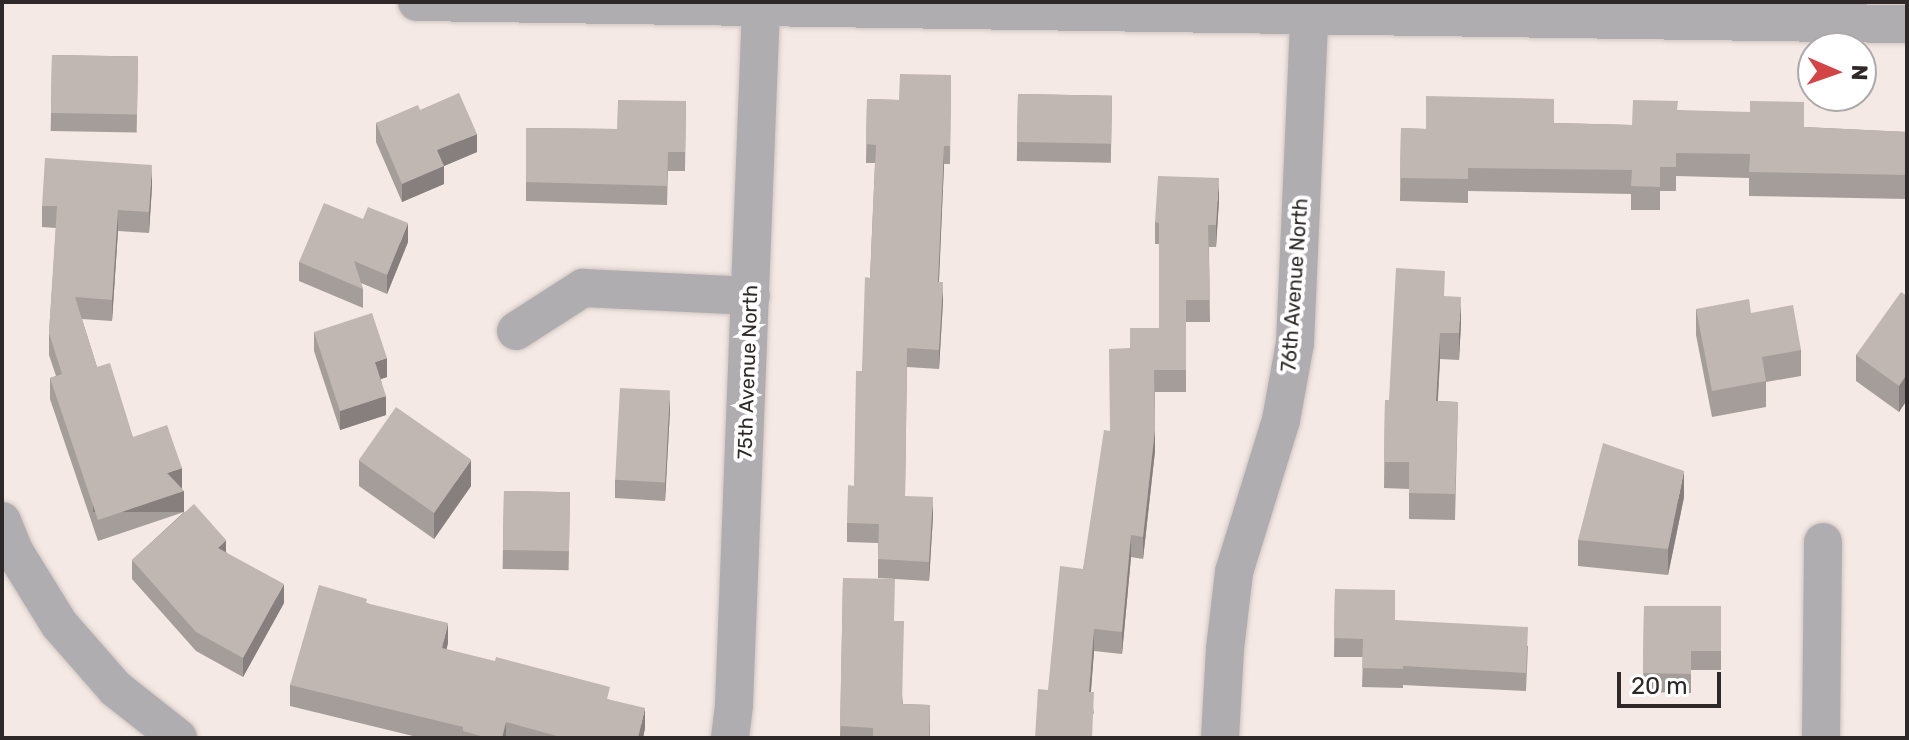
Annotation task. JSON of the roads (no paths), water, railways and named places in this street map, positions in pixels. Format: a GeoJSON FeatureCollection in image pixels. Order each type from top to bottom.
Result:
{"type":"FeatureCollection","features":[{"type":"Feature","properties":{"kind":"street"},"geometry":{"type":"LineString","coordinates":[[417,2],[1260,8],[1309,16],[1907,24]]}},
{"type":"Feature","properties":{"kind":"street","name":"75th Avenue North"},"geometry":{"type":"LineString","coordinates":[[730,738],[734,704],[761,6]]}},
{"type":"Feature","properties":{"kind":"street","name":"76th Avenue North"},"geometry":{"type":"LineString","coordinates":[[1220,738],[1225,649],[1234,572],[1281,420],[1295,343],[1309,16]]}},
{"type":"Feature","properties":{"kind":"street"},"geometry":{"type":"LineString","coordinates":[[516,331],[583,288],[751,296]]}},
{"type":"Feature","properties":{"kind":"street"},"geometry":{"type":"LineString","coordinates":[[2,521],[14,551],[59,624],[116,689],[178,738]]}},
{"type":"Feature","properties":{"kind":"street"},"geometry":{"type":"LineString","coordinates":[[1821,738],[1823,542]]}}]}
